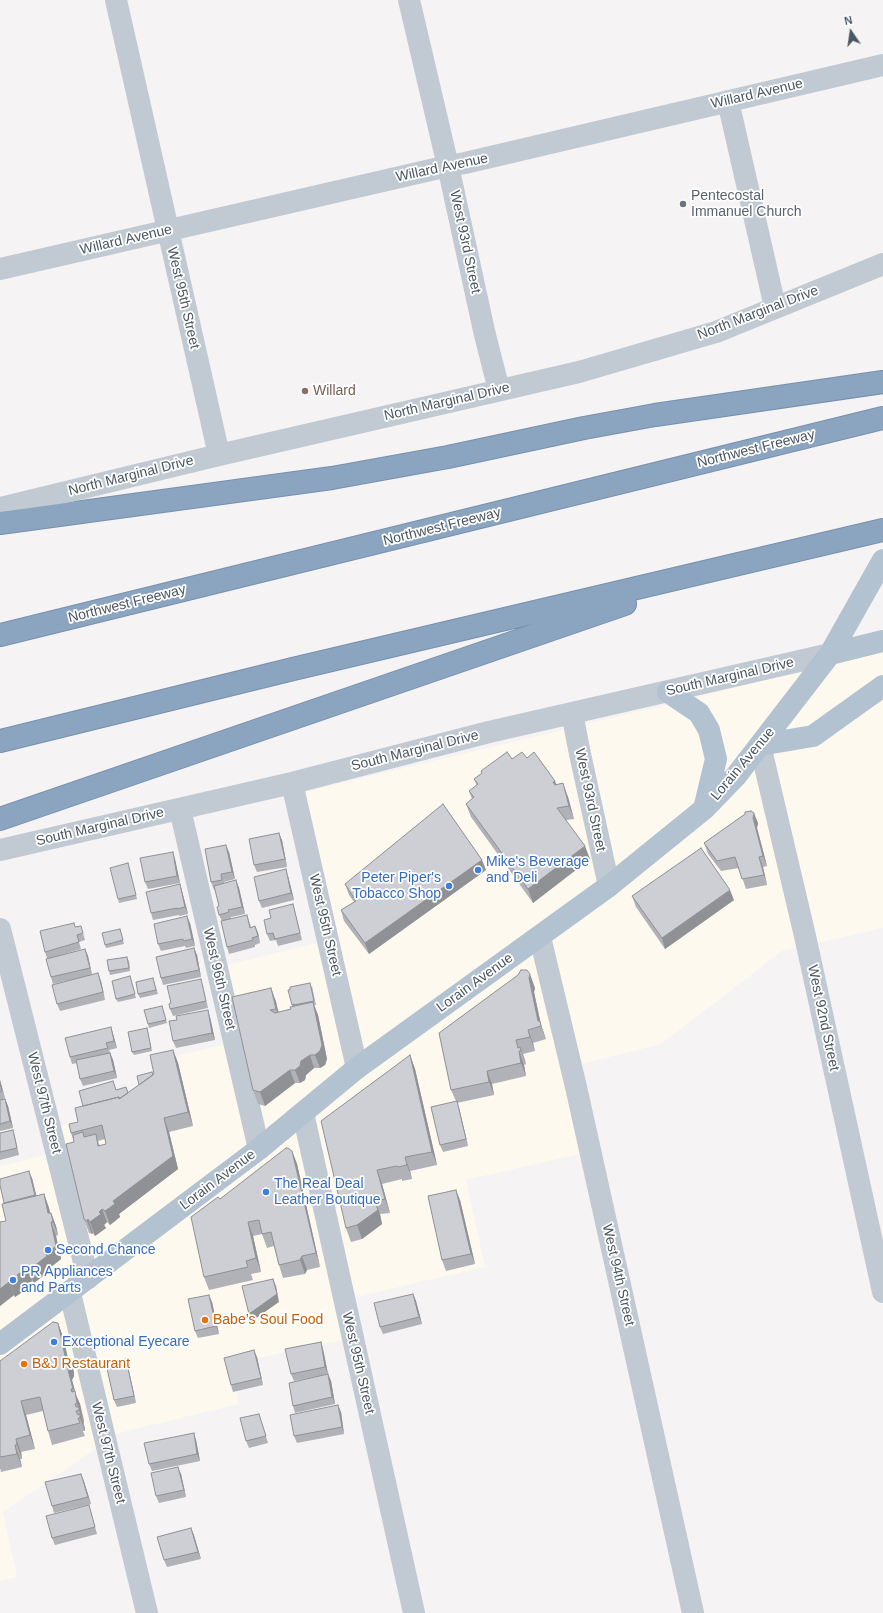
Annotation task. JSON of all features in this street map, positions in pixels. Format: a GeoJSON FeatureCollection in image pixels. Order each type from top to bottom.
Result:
{"type":"FeatureCollection","features":[{"type":"Feature","properties":{"kind":"highway"},"geometry":{"type":"LineString","coordinates":[[0,523],[332,478],[448,457],[584,428],[655,415],[883,382]]}},
{"type":"Feature","properties":{"kind":"highway","name":"Northwest Freeway"},"geometry":{"type":"LineString","coordinates":[[0,635],[883,418]]}},
{"type":"Feature","properties":{"kind":"highway"},"geometry":{"type":"LineString","coordinates":[[0,741],[293,669],[883,530]]}},
{"type":"Feature","properties":{"kind":"highway"},"geometry":{"type":"LineString","coordinates":[[0,819],[740,564]]}},
{"type":"Feature","properties":{"kind":"main road","name":"Lorain Avenue"},"geometry":{"type":"LineString","coordinates":[[0,1344],[259,1149],[357,1068],[609,886],[704,809],[736,776],[830,654],[883,560]]}},
{"type":"Feature","properties":{"kind":"main road"},"geometry":{"type":"LineString","coordinates":[[830,654],[883,641]]}},
{"type":"Feature","properties":{"kind":"main road"},"geometry":{"type":"LineString","coordinates":[[760,745],[813,736],[883,686]]}},
{"type":"Feature","properties":{"kind":"main road"},"geometry":{"type":"LineString","coordinates":[[668,692],[699,713],[709,730],[716,759],[704,809]]}},
{"type":"Feature","properties":{"kind":"street","name":"West 95th Street"},"geometry":{"type":"LineString","coordinates":[[116,0],[219,455]]}},
{"type":"Feature","properties":{"kind":"street","name":"West 93rd Street"},"geometry":{"type":"LineString","coordinates":[[409,0],[448,166],[485,335],[499,390]]}},
{"type":"Feature","properties":{"kind":"street","name":"Willard Avenue"},"geometry":{"type":"LineString","coordinates":[[0,269],[465,163],[883,65]]}},
{"type":"Feature","properties":{"kind":"street"},"geometry":{"type":"LineString","coordinates":[[728,101],[775,307]]}},
{"type":"Feature","properties":{"kind":"street","name":"North Marginal Drive"},"geometry":{"type":"LineString","coordinates":[[0,508],[219,455],[579,372],[716,332],[883,264]]}},
{"type":"Feature","properties":{"kind":"street","name":"South Marginal Drive"},"geometry":{"type":"LineString","coordinates":[[0,850],[292,783],[489,732],[830,654]]}},
{"type":"Feature","properties":{"kind":"street","name":"West 93rd Street"},"geometry":{"type":"LineString","coordinates":[[572,713],[609,886]]}},
{"type":"Feature","properties":{"kind":"street","name":"West 92nd Street"},"geometry":{"type":"LineString","coordinates":[[760,745],[805,936],[883,1292]]}},
{"type":"Feature","properties":{"kind":"street","name":"West 95th Street"},"geometry":{"type":"LineString","coordinates":[[292,783],[357,1068]]}},
{"type":"Feature","properties":{"kind":"street","name":"West 96th Street"},"geometry":{"type":"LineString","coordinates":[[180,809],[259,1149]]}},
{"type":"Feature","properties":{"kind":"street","name":"West 97th Street"},"geometry":{"type":"LineString","coordinates":[[0,929],[88,1278]]}},
{"type":"Feature","properties":{"kind":"street","name":"West 94th Street"},"geometry":{"type":"LineString","coordinates":[[540,937],[576,1087],[693,1613]]}},
{"type":"Feature","properties":{"kind":"street","name":"West 95th Street"},"geometry":{"type":"LineString","coordinates":[[303,1113],[414,1613]]}},
{"type":"Feature","properties":{"kind":"street","name":"West 97th Street"},"geometry":{"type":"LineString","coordinates":[[70,1292],[147,1613]]}},
{"type":"Feature","properties":{"kind":"shaded area"},"geometry":{"type":"Polygon","coordinates":[[[883,650],[883,928],[782,951],[661,1044],[578,1065],[597,1150],[466,1180],[485,1267],[351,1298],[360,1336],[230,1364],[239,1404],[119,1433],[3,1512],[17,1577],[0,1581],[0,1166],[64,1151],[58,1126],[127,1109],[158,1088],[152,1062],[239,1041],[223,966],[333,939],[301,793],[674,703],[883,650]]]}},
{"type":"Feature","properties":{"kind":"building"},"geometry":{"type":"Polygon","coordinates":[[[507,752],[512,759],[522,752],[527,758],[534,752],[555,781],[553,782],[555,785],[563,783],[569,806],[557,808],[585,846],[528,889],[466,804],[474,797],[469,791],[478,784],[474,779],[482,773],[481,771],[507,752]]]}},
{"type":"Feature","properties":{"kind":"building"},"geometry":{"type":"Polygon","coordinates":[[[443,804],[482,860],[365,943],[341,910],[356,901],[345,884],[443,804]]]}},
{"type":"Feature","properties":{"kind":"building"},"geometry":{"type":"Polygon","coordinates":[[[751,811],[754,813],[753,818],[763,856],[759,857],[764,875],[742,879],[735,857],[717,861],[704,843],[745,814],[745,812],[751,811]]]}},
{"type":"Feature","properties":{"kind":"building"},"geometry":{"type":"Polygon","coordinates":[[[279,833],[285,859],[254,865],[249,839],[279,833]]]}},
{"type":"Feature","properties":{"kind":"building"},"geometry":{"type":"Polygon","coordinates":[[[226,845],[232,872],[221,874],[222,880],[211,882],[205,849],[226,845]]]}},
{"type":"Feature","properties":{"kind":"building"},"geometry":{"type":"Polygon","coordinates":[[[701,848],[730,890],[662,938],[632,896],[701,848]]]}},
{"type":"Feature","properties":{"kind":"building"},"geometry":{"type":"Polygon","coordinates":[[[173,852],[177,876],[145,882],[140,858],[173,852]]]}},
{"type":"Feature","properties":{"kind":"building"},"geometry":{"type":"Polygon","coordinates":[[[128,863],[136,895],[118,899],[110,868],[128,863]]]}},
{"type":"Feature","properties":{"kind":"building"},"geometry":{"type":"Polygon","coordinates":[[[286,869],[291,893],[259,901],[254,877],[286,869]]]}},
{"type":"Feature","properties":{"kind":"building"},"geometry":{"type":"Polygon","coordinates":[[[236,880],[242,907],[228,910],[229,912],[219,915],[217,907],[219,906],[214,886],[236,880]]]}},
{"type":"Feature","properties":{"kind":"building"},"geometry":{"type":"Polygon","coordinates":[[[180,884],[185,907],[151,913],[146,892],[180,884]]]}},
{"type":"Feature","properties":{"kind":"building"},"geometry":{"type":"Polygon","coordinates":[[[293,904],[300,933],[275,939],[273,933],[267,934],[264,920],[271,918],[269,910],[293,904]]]}},
{"type":"Feature","properties":{"kind":"building"},"geometry":{"type":"Polygon","coordinates":[[[247,915],[250,928],[255,926],[258,936],[252,938],[253,940],[227,947],[221,921],[247,915]]]}},
{"type":"Feature","properties":{"kind":"building"},"geometry":{"type":"Polygon","coordinates":[[[187,916],[192,939],[184,941],[183,939],[158,944],[154,924],[187,916]]]}},
{"type":"Feature","properties":{"kind":"building"},"geometry":{"type":"Polygon","coordinates":[[[74,923],[75,927],[81,926],[83,933],[77,935],[79,942],[45,952],[40,931],[74,923]]]}},
{"type":"Feature","properties":{"kind":"building"},"geometry":{"type":"Polygon","coordinates":[[[120,929],[123,940],[105,945],[102,933],[120,929]]]}},
{"type":"Feature","properties":{"kind":"building"},"geometry":{"type":"Polygon","coordinates":[[[194,948],[199,970],[161,978],[156,957],[194,948]]]}},
{"type":"Feature","properties":{"kind":"building"},"geometry":{"type":"Polygon","coordinates":[[[85,949],[90,968],[51,977],[46,959],[85,949]]]}},
{"type":"Feature","properties":{"kind":"building"},"geometry":{"type":"Polygon","coordinates":[[[127,957],[129,968],[109,971],[107,960],[127,957]]]}},
{"type":"Feature","properties":{"kind":"building"},"geometry":{"type":"Polygon","coordinates":[[[521,970],[527,970],[530,974],[529,978],[538,1021],[540,1021],[541,1026],[528,1030],[530,1037],[516,1040],[518,1048],[520,1047],[521,1051],[519,1051],[521,1063],[487,1071],[489,1082],[451,1090],[439,1033],[518,975],[521,970]]]}},
{"type":"Feature","properties":{"kind":"building"},"geometry":{"type":"Polygon","coordinates":[[[98,973],[103,992],[57,1004],[52,985],[98,973]]]}},
{"type":"Feature","properties":{"kind":"building"},"geometry":{"type":"Polygon","coordinates":[[[130,976],[135,994],[116,999],[112,981],[130,976]]]}},
{"type":"Feature","properties":{"kind":"building"},"geometry":{"type":"Polygon","coordinates":[[[153,978],[156,990],[138,994],[136,982],[153,978]]]}},
{"type":"Feature","properties":{"kind":"building"},"geometry":{"type":"Polygon","coordinates":[[[201,979],[206,1001],[170,1009],[169,1004],[171,1003],[167,986],[201,979]]]}},
{"type":"Feature","properties":{"kind":"building"},"geometry":{"type":"Polygon","coordinates":[[[310,983],[314,1001],[292,1005],[288,990],[290,990],[290,987],[310,983]]]}},
{"type":"Feature","properties":{"kind":"building"},"geometry":{"type":"Polygon","coordinates":[[[271,988],[276,1009],[270,1010],[275,1013],[291,1009],[290,1007],[313,1002],[322,1045],[320,1051],[315,1055],[310,1055],[301,1061],[300,1066],[295,1070],[290,1070],[260,1092],[253,1090],[232,997],[271,988]]]}},
{"type":"Feature","properties":{"kind":"building"},"geometry":{"type":"Polygon","coordinates":[[[162,1006],[166,1020],[148,1024],[144,1010],[162,1006]]]}},
{"type":"Feature","properties":{"kind":"building"},"geometry":{"type":"Polygon","coordinates":[[[208,1010],[212,1033],[173,1041],[169,1021],[177,1020],[176,1016],[208,1010]]]}},
{"type":"Feature","properties":{"kind":"building"},"geometry":{"type":"Polygon","coordinates":[[[111,1027],[114,1041],[106,1043],[108,1048],[70,1057],[65,1038],[111,1027]]]}},
{"type":"Feature","properties":{"kind":"building"},"geometry":{"type":"Polygon","coordinates":[[[147,1028],[151,1048],[132,1052],[128,1032],[147,1028]]]}},
{"type":"Feature","properties":{"kind":"building"},"geometry":{"type":"Polygon","coordinates":[[[173,1050],[188,1112],[164,1118],[173,1156],[113,1201],[115,1204],[105,1211],[102,1209],[99,1212],[101,1214],[90,1222],[88,1219],[87,1221],[84,1219],[66,1144],[74,1142],[73,1135],[83,1132],[84,1137],[96,1134],[98,1146],[106,1144],[102,1125],[71,1133],[69,1124],[78,1122],[75,1108],[119,1097],[119,1099],[154,1074],[150,1055],[173,1050]]]}},
{"type":"Feature","properties":{"kind":"building"},"geometry":{"type":"Polygon","coordinates":[[[110,1053],[114,1071],[80,1079],[76,1060],[110,1053]]]}},
{"type":"Feature","properties":{"kind":"building"},"geometry":{"type":"Polygon","coordinates":[[[410,1055],[432,1152],[405,1157],[407,1165],[377,1170],[385,1199],[375,1201],[378,1210],[357,1225],[346,1228],[321,1121],[410,1055]]]}},
{"type":"Feature","properties":{"kind":"building"},"geometry":{"type":"Polygon","coordinates":[[[152,1072],[153,1075],[139,1085],[137,1076],[152,1072]]]}},
{"type":"Feature","properties":{"kind":"building"},"geometry":{"type":"Polygon","coordinates":[[[113,1081],[116,1090],[126,1087],[128,1093],[119,1099],[119,1097],[83,1106],[79,1091],[113,1081]]]}},
{"type":"Feature","properties":{"kind":"building"},"geometry":{"type":"Polygon","coordinates":[[[5,1099],[10,1121],[0,1124],[0,1100],[5,1099]]]}},
{"type":"Feature","properties":{"kind":"building"},"geometry":{"type":"Polygon","coordinates":[[[457,1101],[466,1139],[440,1145],[431,1107],[457,1101]]]}},
{"type":"Feature","properties":{"kind":"building"},"geometry":{"type":"Polygon","coordinates":[[[13,1130],[17,1148],[0,1152],[0,1133],[13,1130]]]}},
{"type":"Feature","properties":{"kind":"building"},"geometry":{"type":"Polygon","coordinates":[[[286,1148],[292,1151],[316,1253],[302,1256],[300,1260],[279,1265],[271,1232],[262,1234],[259,1220],[248,1222],[256,1258],[246,1261],[248,1267],[204,1277],[191,1217],[218,1197],[220,1199],[286,1148]]]}},
{"type":"Feature","properties":{"kind":"building"},"geometry":{"type":"Polygon","coordinates":[[[29,1171],[35,1195],[4,1203],[0,1179],[29,1171]]]}},
{"type":"Feature","properties":{"kind":"building"},"geometry":{"type":"Polygon","coordinates":[[[456,1190],[471,1254],[442,1260],[428,1196],[456,1190]]]}},
{"type":"Feature","properties":{"kind":"building"},"geometry":{"type":"Polygon","coordinates":[[[44,1194],[48,1213],[51,1213],[53,1222],[51,1222],[56,1246],[46,1254],[47,1256],[29,1270],[27,1268],[17,1275],[19,1277],[10,1284],[9,1282],[0,1289],[0,1222],[6,1221],[2,1204],[44,1194]]]}},
{"type":"Feature","properties":{"kind":"building"},"geometry":{"type":"Polygon","coordinates":[[[273,1279],[277,1294],[249,1314],[242,1286],[273,1279]]]}},
{"type":"Feature","properties":{"kind":"building"},"geometry":{"type":"Polygon","coordinates":[[[413,1294],[419,1317],[380,1327],[374,1303],[413,1294]]]}},
{"type":"Feature","properties":{"kind":"building","name":"Babe’s Soul Food"},"geometry":{"type":"Polygon","coordinates":[[[209,1295],[216,1326],[195,1331],[188,1299],[209,1295]]]}},
{"type":"Feature","properties":{"kind":"building"},"geometry":{"type":"Polygon","coordinates":[[[53,1322],[58,1323],[65,1356],[69,1359],[67,1366],[73,1389],[71,1389],[72,1392],[75,1391],[77,1403],[75,1404],[76,1407],[79,1407],[79,1410],[76,1411],[78,1415],[80,1414],[80,1418],[78,1418],[80,1423],[48,1431],[40,1397],[21,1401],[30,1435],[16,1439],[17,1445],[15,1445],[17,1454],[0,1457],[0,1361],[53,1322]]]}},
{"type":"Feature","properties":{"kind":"building"},"geometry":{"type":"Polygon","coordinates":[[[321,1342],[325,1367],[291,1374],[285,1349],[321,1342]]]}},
{"type":"Feature","properties":{"kind":"building"},"geometry":{"type":"Polygon","coordinates":[[[254,1350],[261,1378],[231,1385],[224,1358],[254,1350]]]}},
{"type":"Feature","properties":{"kind":"building"},"geometry":{"type":"Polygon","coordinates":[[[126,1359],[134,1396],[114,1400],[106,1364],[126,1359]]]}},
{"type":"Feature","properties":{"kind":"building"},"geometry":{"type":"Polygon","coordinates":[[[328,1374],[332,1397],[293,1406],[289,1383],[328,1374]]]}},
{"type":"Feature","properties":{"kind":"building"},"geometry":{"type":"Polygon","coordinates":[[[338,1405],[342,1427],[294,1436],[290,1415],[338,1405]]]}},
{"type":"Feature","properties":{"kind":"building"},"geometry":{"type":"Polygon","coordinates":[[[259,1414],[266,1436],[246,1441],[240,1418],[259,1414]]]}},
{"type":"Feature","properties":{"kind":"building"},"geometry":{"type":"Polygon","coordinates":[[[194,1433],[197,1454],[149,1464],[144,1443],[194,1433]]]}},
{"type":"Feature","properties":{"kind":"building"},"geometry":{"type":"Polygon","coordinates":[[[178,1467],[184,1490],[156,1496],[151,1473],[178,1467]]]}},
{"type":"Feature","properties":{"kind":"building"},"geometry":{"type":"Polygon","coordinates":[[[81,1474],[88,1497],[52,1506],[45,1482],[81,1474]]]}},
{"type":"Feature","properties":{"kind":"building"},"geometry":{"type":"Polygon","coordinates":[[[89,1505],[95,1527],[52,1538],[46,1516],[89,1505]]]}},
{"type":"Feature","properties":{"kind":"building"},"geometry":{"type":"Polygon","coordinates":[[[191,1528],[198,1552],[164,1560],[157,1537],[191,1528]]]}},
{"type":"Feature","properties":{"kind":"place","name":"Pentecostal Immanuel Church"},"geometry":{"type":"Point","coordinates":[683,204]}},
{"type":"Feature","properties":{"kind":"place","name":"Willard"},"geometry":{"type":"Point","coordinates":[305,391]}},
{"type":"Feature","properties":{"kind":"place","name":"Mike's Beverage and Deli"},"geometry":{"type":"Point","coordinates":[478,870]}},
{"type":"Feature","properties":{"kind":"place","name":"Peter Piper's Tobacco Shop"},"geometry":{"type":"Point","coordinates":[449,886]}},
{"type":"Feature","properties":{"kind":"place","name":"The Real Deal Leather Boutique"},"geometry":{"type":"Point","coordinates":[266,1192]}},
{"type":"Feature","properties":{"kind":"place","name":"Second Chance"},"geometry":{"type":"Point","coordinates":[48,1250]}},
{"type":"Feature","properties":{"kind":"place","name":"PR Appliances and Parts"},"geometry":{"type":"Point","coordinates":[13,1280]}},
{"type":"Feature","properties":{"kind":"place","name":"Babe’s Soul Food"},"geometry":{"type":"Point","coordinates":[205,1320]}},
{"type":"Feature","properties":{"kind":"place","name":"Exceptional Eyecare"},"geometry":{"type":"Point","coordinates":[54,1342]}},
{"type":"Feature","properties":{"kind":"place","name":"B&J Restaurant"},"geometry":{"type":"Point","coordinates":[24,1364]}}]}
